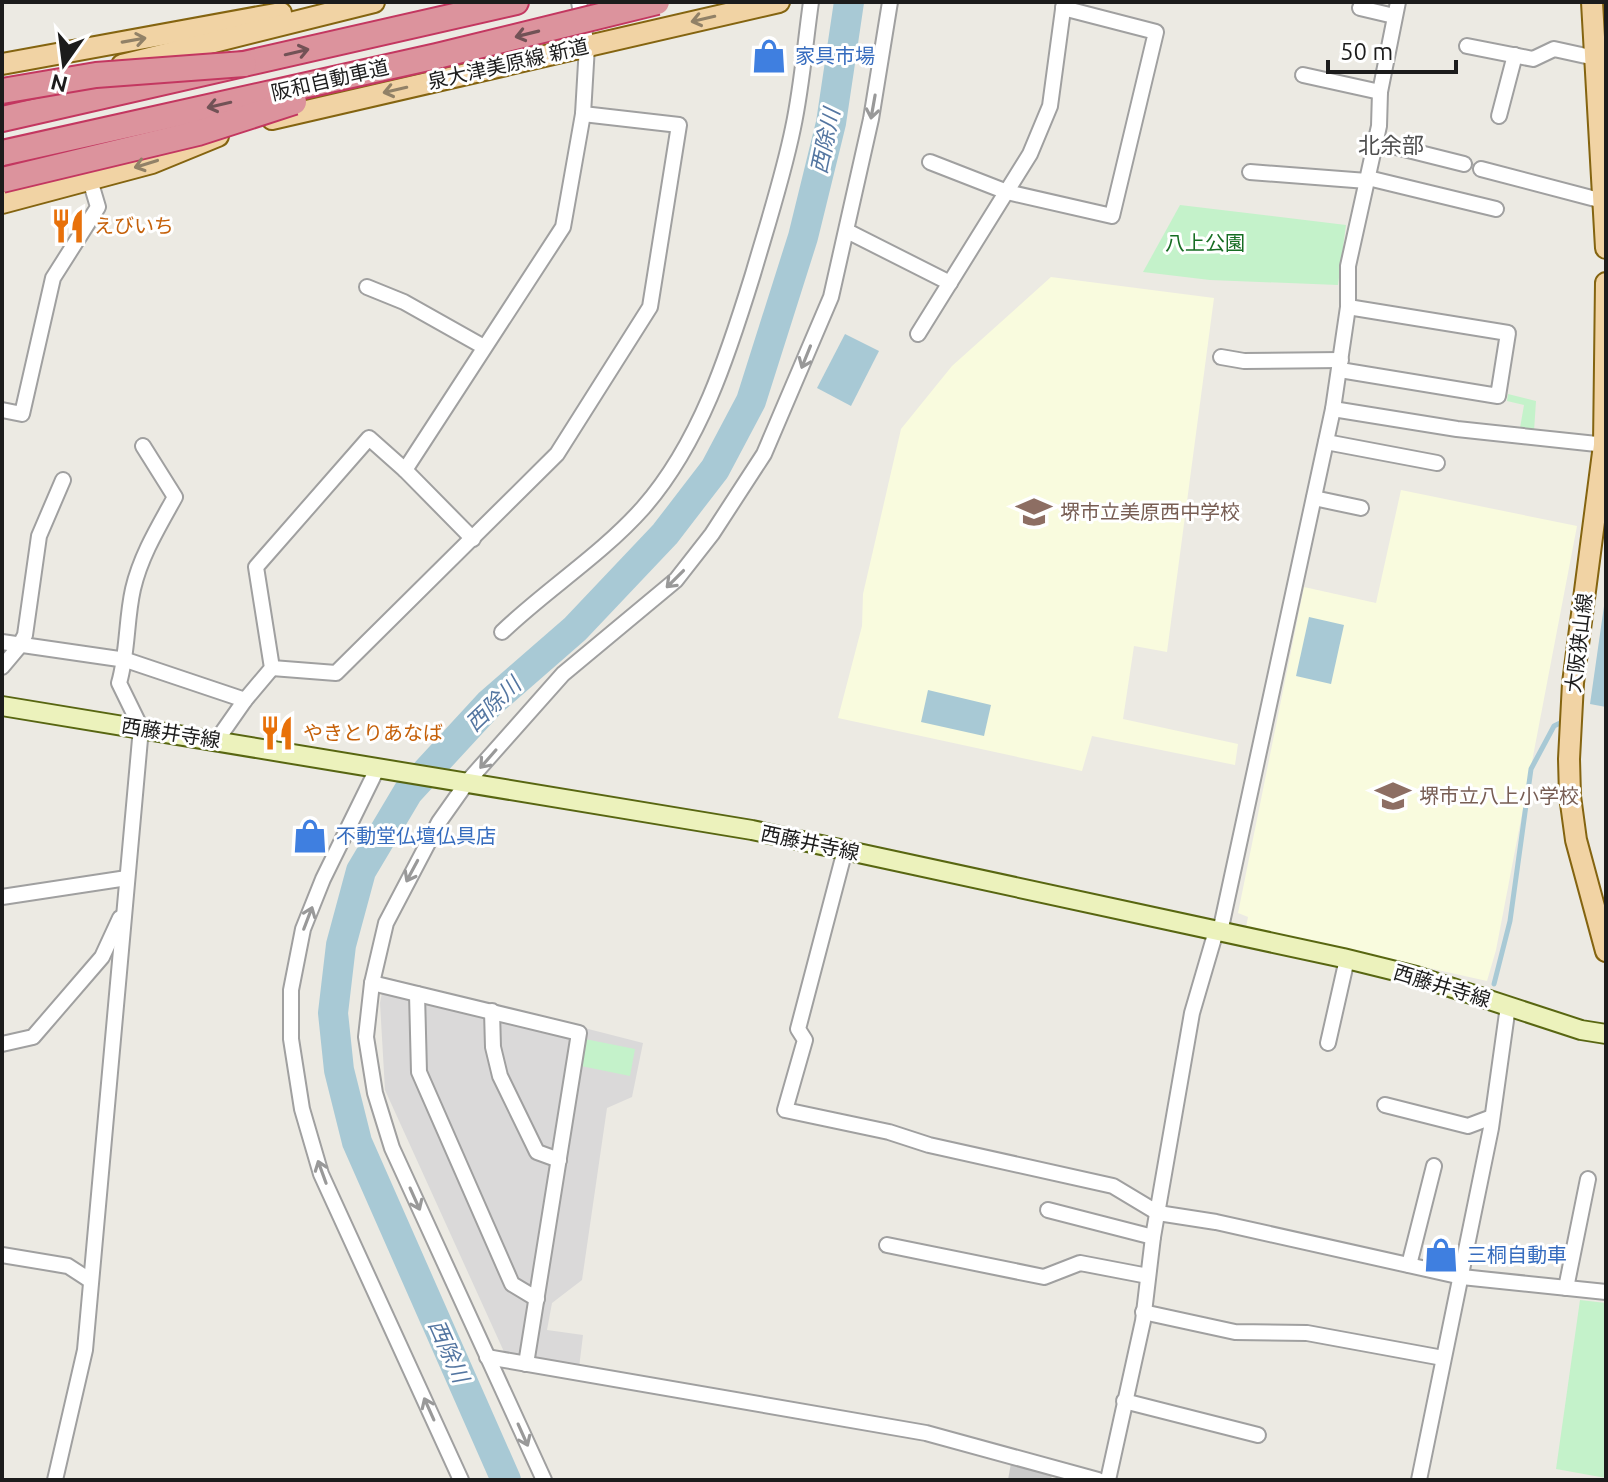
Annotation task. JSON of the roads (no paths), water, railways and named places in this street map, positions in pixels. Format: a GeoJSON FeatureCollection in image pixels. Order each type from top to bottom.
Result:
{"type":"FeatureCollection","features":[{"type":"Feature","properties":{"kind":"highway","name":"阪和自動車道"},"geometry":{"type":"LineString","coordinates":[[2,119],[516,2]]}},
{"type":"Feature","properties":{"kind":"highway","name":"阪和自動車道"},"geometry":{"type":"LineString","coordinates":[[2,153],[437,56],[657,2]]}},
{"type":"Feature","properties":{"kind":"highway"},"geometry":{"type":"LineString","coordinates":[[2,179],[198,133],[437,56]]}},
{"type":"Feature","properties":{"kind":"highway"},"geometry":{"type":"LineString","coordinates":[[2,93],[96,75],[244,64]]}},
{"type":"Feature","properties":{"kind":"main road"},"geometry":{"type":"LineString","coordinates":[[2,64],[339,2]]}},
{"type":"Feature","properties":{"kind":"main road"},"geometry":{"type":"LineString","coordinates":[[2,93],[374,2]]}},
{"type":"Feature","properties":{"kind":"main road","name":"泉大津美原線 新道"},"geometry":{"type":"LineString","coordinates":[[2,179],[779,2]]}},
{"type":"Feature","properties":{"kind":"main road"},"geometry":{"type":"LineString","coordinates":[[1592,2],[1606,248]]}},
{"type":"Feature","properties":{"kind":"main road"},"geometry":{"type":"LineString","coordinates":[[2,203],[152,163],[244,125]]}},
{"type":"Feature","properties":{"kind":"main road","name":"大阪狭山線"},"geometry":{"type":"LineString","coordinates":[[1606,283],[1605,445],[1573,683],[1569,759],[1576,840],[1606,951]]}},
{"type":"Feature","properties":{"kind":"main road","name":"西藤井寺線"},"geometry":{"type":"LineString","coordinates":[[2,706],[752,830],[1347,959],[1416,976],[1581,1030],[1606,1034]]}},
{"type":"Feature","properties":{"kind":"street"},"geometry":{"type":"LineString","coordinates":[[405,470],[563,227],[583,114],[587,46],[579,2]]}},
{"type":"Feature","properties":{"kind":"street"},"geometry":{"type":"LineString","coordinates":[[502,632],[530,605],[607,544],[643,508],[671,471],[713,389],[742,310],[789,144],[803,75],[811,2]]}},
{"type":"Feature","properties":{"kind":"street"},"geometry":{"type":"LineString","coordinates":[[544,1480],[392,1148],[375,1093],[366,1037],[372,983],[386,923],[462,780],[563,674],[676,580],[712,534],[764,454],[831,297],[871,119],[890,2]]}},
{"type":"Feature","properties":{"kind":"street"},"geometry":{"type":"LineString","coordinates":[[918,334],[1007,192],[1030,154],[1050,106],[1064,5],[1156,32],[1112,216],[1007,192],[930,162]]}},
{"type":"Feature","properties":{"kind":"street"},"geometry":{"type":"LineString","coordinates":[[1108,1480],[1143,1321],[1153,1237],[1192,1013],[1218,931],[1333,409],[1348,307],[1348,266],[1376,142],[1380,92],[1396,9],[1360,8]]}},
{"type":"Feature","properties":{"kind":"street"},"geometry":{"type":"LineString","coordinates":[[1467,46],[1533,59],[1554,49],[1595,58]]}},
{"type":"Feature","properties":{"kind":"street"},"geometry":{"type":"LineString","coordinates":[[1499,116],[1515,55]]}},
{"type":"Feature","properties":{"kind":"street"},"geometry":{"type":"LineString","coordinates":[[1303,75],[1380,92]]}},
{"type":"Feature","properties":{"kind":"street"},"geometry":{"type":"LineString","coordinates":[[272,668],[336,673],[557,454],[650,307],[679,125],[583,114]]}},
{"type":"Feature","properties":{"kind":"street"},"geometry":{"type":"LineString","coordinates":[[1376,142],[1464,164]]}},
{"type":"Feature","properties":{"kind":"street"},"geometry":{"type":"LineString","coordinates":[[1481,169],[1603,201]]}},
{"type":"Feature","properties":{"kind":"street"},"geometry":{"type":"LineString","coordinates":[[1250,172],[1368,179],[1496,209]]}},
{"type":"Feature","properties":{"kind":"street"},"geometry":{"type":"LineString","coordinates":[[2,410],[22,414],[53,278],[98,207],[90,180]]}},
{"type":"Feature","properties":{"kind":"street"},"geometry":{"type":"LineString","coordinates":[[847,231],[950,283]]}},
{"type":"Feature","properties":{"kind":"street"},"geometry":{"type":"LineString","coordinates":[[367,287],[404,302],[484,347]]}},
{"type":"Feature","properties":{"kind":"street"},"geometry":{"type":"LineString","coordinates":[[1221,357],[1244,361],[1340,365],[1498,396],[1508,333],[1348,307]]}},
{"type":"Feature","properties":{"kind":"street"},"geometry":{"type":"LineString","coordinates":[[1333,409],[1457,429],[1605,445]]}},
{"type":"Feature","properties":{"kind":"street"},"geometry":{"type":"LineString","coordinates":[[217,740],[272,668],[256,567],[369,438],[473,539]]}},
{"type":"Feature","properties":{"kind":"street"},"geometry":{"type":"LineString","coordinates":[[1326,442],[1437,463]]}},
{"type":"Feature","properties":{"kind":"street"},"geometry":{"type":"LineString","coordinates":[[55,1480],[85,1350],[141,728],[119,683],[126,660],[133,589],[148,545],[175,497],[143,446]]}},
{"type":"Feature","properties":{"kind":"street"},"geometry":{"type":"LineString","coordinates":[[2,667],[25,635],[39,536],[63,480]]}},
{"type":"Feature","properties":{"kind":"street"},"geometry":{"type":"LineString","coordinates":[[1314,498],[1361,508]]}},
{"type":"Feature","properties":{"kind":"street"},"geometry":{"type":"LineString","coordinates":[[2,642],[126,660],[245,700]]}},
{"type":"Feature","properties":{"kind":"street"},"geometry":{"type":"LineString","coordinates":[[384,768],[323,879],[303,929],[291,990],[291,1039],[302,1109],[321,1174],[461,1480]]}},
{"type":"Feature","properties":{"kind":"street"},"geometry":{"type":"LineString","coordinates":[[845,850],[798,1029],[805,1040],[785,1110],[1113,1186],[1158,1213],[1216,1222],[1462,1277],[1606,1292]]}},
{"type":"Feature","properties":{"kind":"street"},"geometry":{"type":"LineString","coordinates":[[2,897],[127,878]]}},
{"type":"Feature","properties":{"kind":"street"},"geometry":{"type":"LineString","coordinates":[[2,1044],[33,1037],[102,957],[125,906]]}},
{"type":"Feature","properties":{"kind":"street"},"geometry":{"type":"LineString","coordinates":[[1328,1043],[1347,959]]}},
{"type":"Feature","properties":{"kind":"street"},"geometry":{"type":"LineString","coordinates":[[372,983],[579,1033],[526,1364]]}},
{"type":"Feature","properties":{"kind":"street"},"geometry":{"type":"LineString","coordinates":[[417,994],[419,1072],[512,1284],[537,1299]]}},
{"type":"Feature","properties":{"kind":"street"},"geometry":{"type":"LineString","coordinates":[[1419,1480],[1462,1277],[1492,1117],[1508,1006]]}},
{"type":"Feature","properties":{"kind":"street"},"geometry":{"type":"LineString","coordinates":[[492,1011],[493,1047],[500,1076],[537,1152],[559,1160]]}},
{"type":"Feature","properties":{"kind":"street"},"geometry":{"type":"LineString","coordinates":[[1385,1105],[1468,1126],[1492,1117]]}},
{"type":"Feature","properties":{"kind":"street"},"geometry":{"type":"LineString","coordinates":[[1409,1265],[1434,1166]]}},
{"type":"Feature","properties":{"kind":"street"},"geometry":{"type":"LineString","coordinates":[[1566,1288],[1588,1179]]}},
{"type":"Feature","properties":{"kind":"street"},"geometry":{"type":"LineString","coordinates":[[1048,1210],[1153,1237]]}},
{"type":"Feature","properties":{"kind":"street"},"geometry":{"type":"LineString","coordinates":[[887,1245],[1044,1277],[1080,1263],[1148,1276]]}},
{"type":"Feature","properties":{"kind":"street"},"geometry":{"type":"LineString","coordinates":[[2,1255],[68,1266],[91,1281]]}},
{"type":"Feature","properties":{"kind":"street"},"geometry":{"type":"LineString","coordinates":[[1143,1312],[1235,1332],[1307,1333],[1443,1358]]}},
{"type":"Feature","properties":{"kind":"street"},"geometry":{"type":"LineString","coordinates":[[487,1357],[926,1433],[1098,1480]]}},
{"type":"Feature","properties":{"kind":"street"},"geometry":{"type":"LineString","coordinates":[[1124,1401],[1258,1435]]}},
{"type":"Feature","properties":{"kind":"water"},"geometry":{"type":"Polygon","coordinates":[[[845,334],[879,351],[851,406],[817,388],[845,334]]]}},
{"type":"Feature","properties":{"kind":"water"},"geometry":{"type":"Polygon","coordinates":[[[1606,592],[1604,703],[1606,707],[1590,704],[1606,592]]]}},
{"type":"Feature","properties":{"kind":"water"},"geometry":{"type":"Polygon","coordinates":[[[1309,617],[1344,625],[1331,684],[1296,676],[1309,617]]]}},
{"type":"Feature","properties":{"kind":"water"},"geometry":{"type":"Polygon","coordinates":[[[928,690],[991,705],[984,736],[921,722],[928,690]]]}},
{"type":"Feature","properties":{"kind":"waterway","name":"西除川"},"geometry":{"type":"LineString","coordinates":[[506,1480],[357,1142],[339,1070],[333,1013],[341,945],[361,871],[408,792],[490,703],[575,629],[665,534],[715,469],[751,401],[803,237],[831,123],[849,2]]}},
{"type":"Feature","properties":{"kind":"waterway"},"geometry":{"type":"LineString","coordinates":[[1494,984],[1510,921],[1531,769],[1554,726],[1560,723]]}},
{"type":"Feature","properties":{"kind":"place","name":"家具市場"},"geometry":{"type":"Point","coordinates":[769,56]}},
{"type":"Feature","properties":{"kind":"place","name":"えびいち"},"geometry":{"type":"Point","coordinates":[68,226]}},
{"type":"Feature","properties":{"kind":"place","name":"堺市立美原西中学校"},"geometry":{"type":"Point","coordinates":[1034,512]}},
{"type":"Feature","properties":{"kind":"place","name":"やきとりあなば"},"geometry":{"type":"Point","coordinates":[277,733]}},
{"type":"Feature","properties":{"kind":"place","name":"堺市立八上小学校"},"geometry":{"type":"Point","coordinates":[1393,796]}},
{"type":"Feature","properties":{"kind":"place","name":"不動堂仏壇仏具店"},"geometry":{"type":"Point","coordinates":[310,836]}},
{"type":"Feature","properties":{"kind":"place","name":"三桐自動車"},"geometry":{"type":"Point","coordinates":[1441,1255]}},
{"type":"Feature","properties":{"kind":"district","name":"北余部"},"geometry":{"type":"Point","coordinates":[1391,145]}},
{"type":"Feature","properties":{"kind":"park label","name":"八上公園"},"geometry":{"type":"Point","coordinates":[1205,243]}}]}
